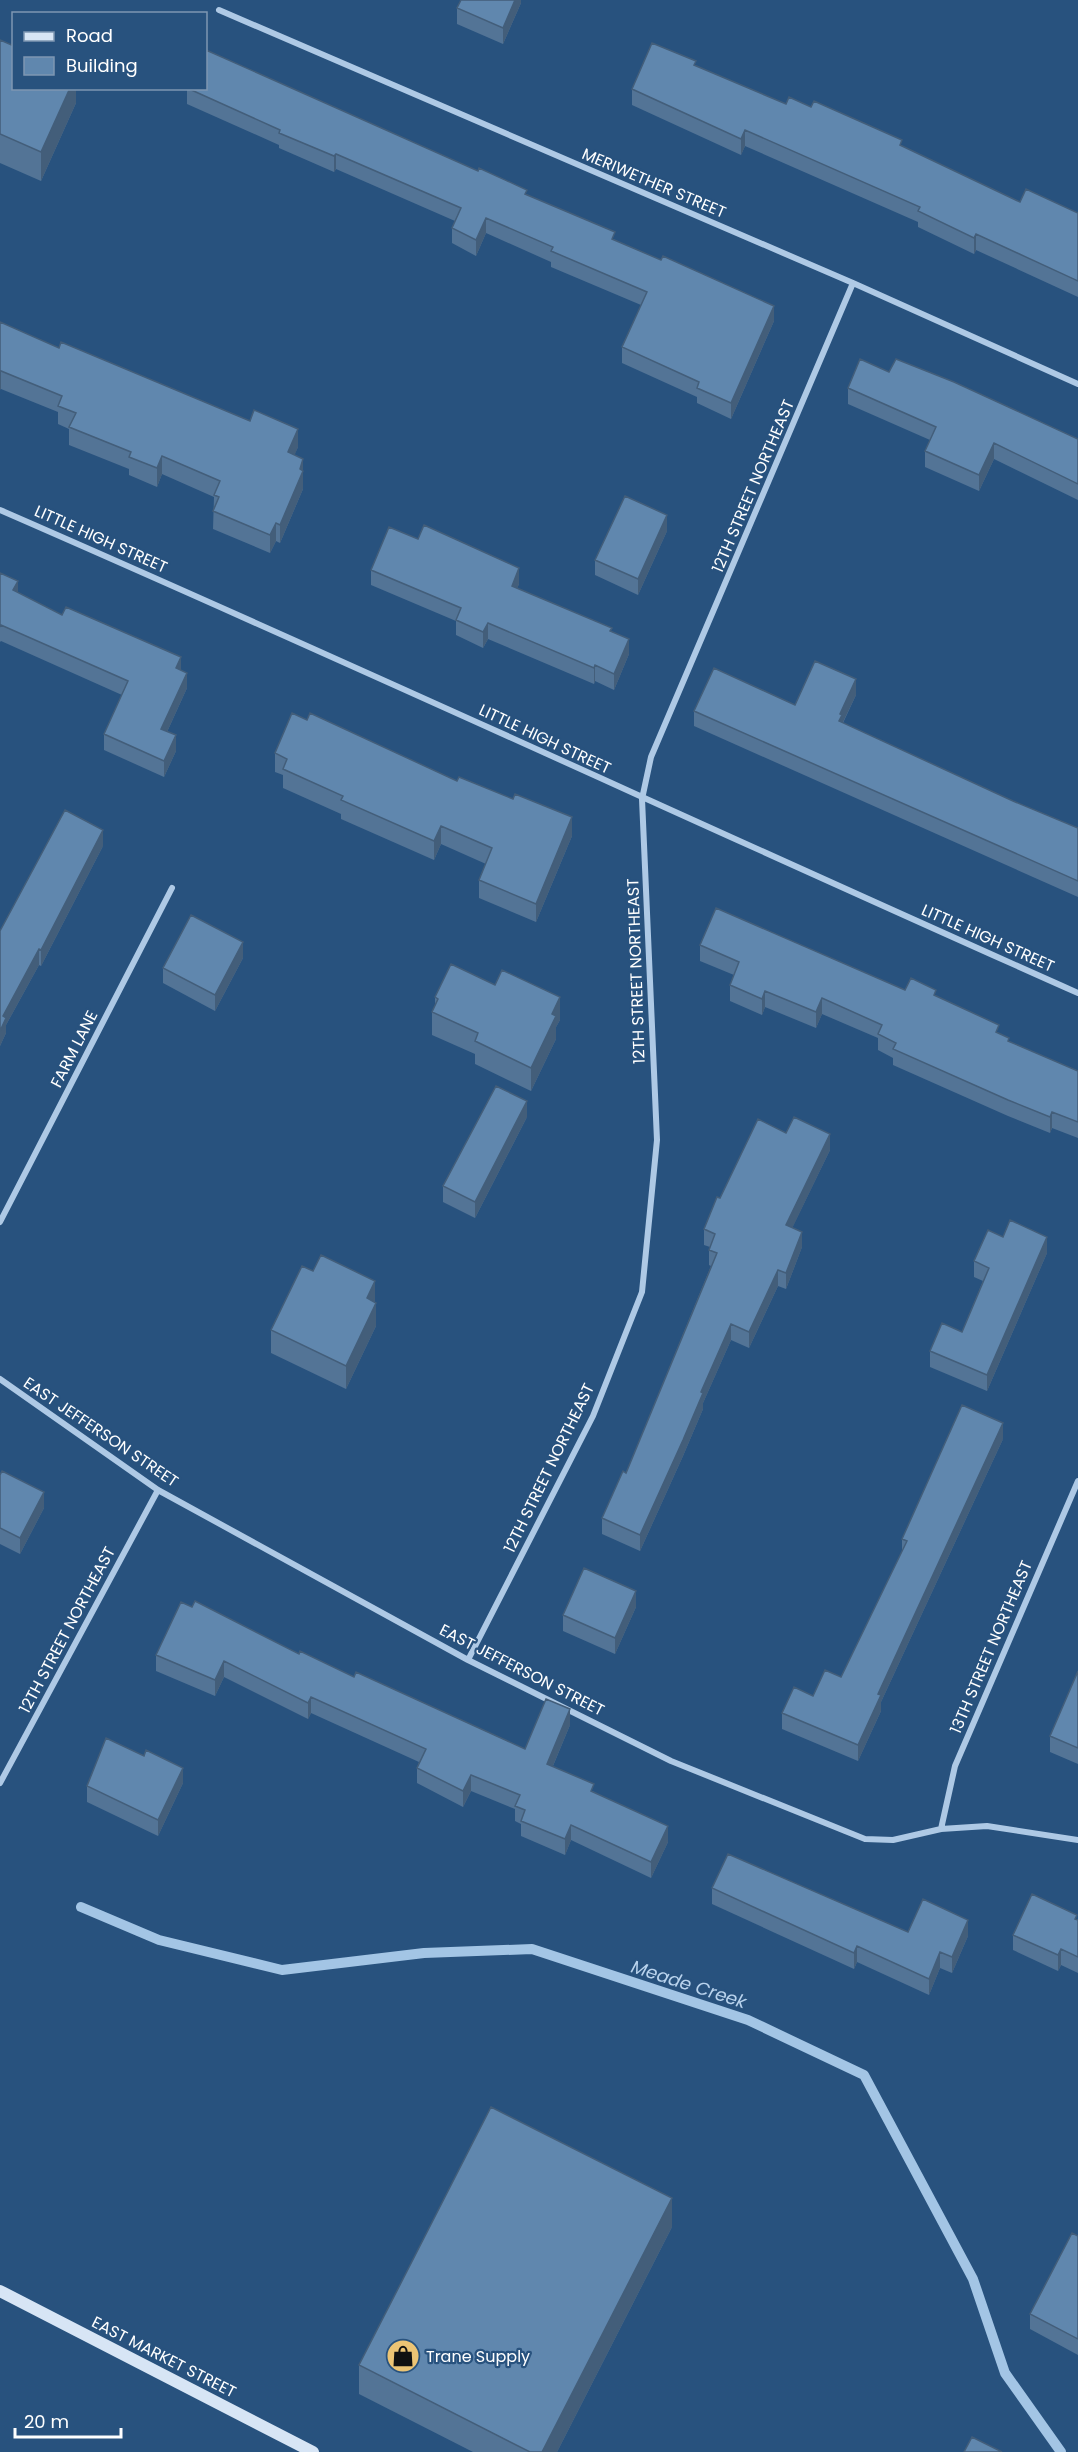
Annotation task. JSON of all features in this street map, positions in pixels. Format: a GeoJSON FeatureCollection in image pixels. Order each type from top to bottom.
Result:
{"type":"FeatureCollection","features":[{"type":"Feature","properties":{"kind":"main road","name":"EAST MARKET STREET"},"geometry":{"type":"LineString","coordinates":[[0,2291],[313,2452]]}},
{"type":"Feature","properties":{"kind":"street","name":"MERIWETHER STREET"},"geometry":{"type":"LineString","coordinates":[[219,10],[853,283],[1078,384]]}},
{"type":"Feature","properties":{"kind":"street","name":"12TH STREET NORTHEAST"},"geometry":{"type":"LineString","coordinates":[[468,1660],[593,1416],[642,1292],[657,1140],[642,799],[651,757],[853,283]]}},
{"type":"Feature","properties":{"kind":"street","name":"LITTLE HIGH STREET"},"geometry":{"type":"LineString","coordinates":[[0,510],[254,621],[642,799],[1078,993]]}},
{"type":"Feature","properties":{"kind":"street","name":"FARM LANE"},"geometry":{"type":"LineString","coordinates":[[0,1222],[172,888]]}},
{"type":"Feature","properties":{"kind":"street","name":"EAST JEFFERSON STREET"},"geometry":{"type":"LineString","coordinates":[[0,1379],[158,1490],[468,1660],[671,1761],[865,1839],[893,1840],[941,1829],[987,1826],[1078,1840]]}},
{"type":"Feature","properties":{"kind":"street","name":"13TH STREET NORTHEAST"},"geometry":{"type":"LineString","coordinates":[[941,1829],[955,1766],[1078,1481]]}},
{"type":"Feature","properties":{"kind":"street","name":"12TH STREET NORTHEAST"},"geometry":{"type":"LineString","coordinates":[[0,1783],[158,1490]]}},
{"type":"Feature","properties":{"kind":"building"},"geometry":{"type":"Polygon","coordinates":[[[461,0],[515,0],[503,28],[457,8],[461,0]]]}},
{"type":"Feature","properties":{"kind":"building"},"geometry":{"type":"Polygon","coordinates":[[[0,40],[12,45],[12,90],[69,90],[41,152],[0,134],[0,40]]]}},
{"type":"Feature","properties":{"kind":"building"},"geometry":{"type":"Polygon","coordinates":[[[652,43],[696,61],[694,65],[786,104],[789,97],[811,107],[814,101],[902,140],[900,145],[1020,202],[1026,189],[1078,213],[1078,281],[976,234],[974,238],[918,211],[920,207],[745,130],[741,139],[632,89],[652,43]]]}},
{"type":"Feature","properties":{"kind":"building"},"geometry":{"type":"Polygon","coordinates":[[[207,50],[478,171],[479,168],[527,190],[525,194],[615,232],[612,239],[661,260],[663,256],[774,306],[731,403],[697,388],[699,382],[622,347],[647,292],[551,251],[553,247],[486,218],[476,240],[452,228],[461,208],[336,154],[334,156],[279,133],[280,130],[191,90],[207,90],[207,50]]]}},
{"type":"Feature","properties":{"kind":"building"},"geometry":{"type":"Polygon","coordinates":[[[0,322],[59,348],[61,342],[250,421],[254,410],[298,429],[288,452],[303,459],[300,469],[303,471],[280,525],[276,523],[270,535],[213,511],[219,497],[214,495],[220,481],[162,456],[157,468],[129,457],[131,452],[69,427],[76,413],[58,406],[62,396],[0,372],[0,322]]]}},
{"type":"Feature","properties":{"kind":"building"},"geometry":{"type":"Polygon","coordinates":[[[860,359],[889,372],[896,359],[954,382],[1078,439],[1078,484],[994,443],[979,475],[925,451],[936,427],[848,388],[860,359]]]}},
{"type":"Feature","properties":{"kind":"building"},"geometry":{"type":"Polygon","coordinates":[[[625,496],[667,515],[638,579],[595,560],[625,496]]]}},
{"type":"Feature","properties":{"kind":"building"},"geometry":{"type":"Polygon","coordinates":[[[424,525],[519,568],[512,586],[612,628],[610,631],[629,639],[614,674],[595,665],[594,668],[488,623],[483,632],[456,620],[461,608],[371,570],[389,527],[418,539],[424,525]]]}},
{"type":"Feature","properties":{"kind":"building"},"geometry":{"type":"Polygon","coordinates":[[[0,573],[18,581],[13,590],[62,615],[66,607],[181,657],[176,668],[187,673],[161,729],[176,735],[164,761],[104,734],[128,681],[1,625],[0,627],[0,573]]]}},
{"type":"Feature","properties":{"kind":"building"},"geometry":{"type":"Polygon","coordinates":[[[815,661],[856,679],[839,721],[1013,801],[1078,828],[1078,881],[694,711],[714,668],[795,705],[815,661]]]}},
{"type":"Feature","properties":{"kind":"building"},"geometry":{"type":"Polygon","coordinates":[[[292,713],[307,720],[310,713],[457,781],[459,777],[513,799],[515,794],[572,817],[536,904],[479,880],[492,848],[441,826],[434,841],[341,800],[343,796],[283,769],[287,759],[275,753],[292,713]]]}},
{"type":"Feature","properties":{"kind":"building"},"geometry":{"type":"Polygon","coordinates":[[[65,810],[103,830],[41,950],[39,949],[3,1016],[6,1018],[0,1031],[0,931],[65,810]]]}},
{"type":"Feature","properties":{"kind":"building"},"geometry":{"type":"Polygon","coordinates":[[[716,908],[905,990],[911,978],[936,990],[934,995],[999,1025],[996,1032],[1009,1038],[1008,1041],[1078,1071],[1078,1122],[1052,1112],[1050,1117],[893,1049],[896,1043],[878,1034],[882,1025],[822,998],[816,1012],[765,991],[762,999],[730,985],[739,962],[700,945],[716,908]]]}},
{"type":"Feature","properties":{"kind":"building"},"geometry":{"type":"Polygon","coordinates":[[[191,915],[243,942],[215,995],[163,968],[191,915]]]}},
{"type":"Feature","properties":{"kind":"building"},"geometry":{"type":"Polygon","coordinates":[[[451,964],[495,985],[502,970],[560,997],[552,1014],[556,1016],[531,1068],[475,1041],[478,1033],[432,1012],[438,999],[435,997],[451,964]]]}},
{"type":"Feature","properties":{"kind":"building"},"geometry":{"type":"Polygon","coordinates":[[[496,1086],[527,1101],[475,1202],[443,1186],[496,1086]]]}},
{"type":"Feature","properties":{"kind":"building"},"geometry":{"type":"Polygon","coordinates":[[[794,1117],[830,1134],[786,1225],[802,1232],[786,1273],[778,1270],[749,1332],[731,1324],[683,1440],[640,1535],[602,1518],[623,1471],[626,1473],[717,1253],[709,1250],[715,1234],[704,1229],[717,1197],[720,1198],[758,1119],[786,1133],[794,1117]]]}},
{"type":"Feature","properties":{"kind":"building"},"geometry":{"type":"Polygon","coordinates":[[[1010,1220],[1047,1237],[987,1375],[930,1351],[942,1323],[962,1332],[989,1268],[974,1261],[988,1230],[1003,1237],[1010,1220]]]}},
{"type":"Feature","properties":{"kind":"building"},"geometry":{"type":"Polygon","coordinates":[[[321,1255],[375,1281],[367,1298],[376,1303],[346,1366],[271,1330],[302,1266],[313,1271],[321,1255]]]}},
{"type":"Feature","properties":{"kind":"building"},"geometry":{"type":"Polygon","coordinates":[[[962,1405],[1003,1423],[878,1694],[881,1695],[858,1745],[782,1713],[794,1687],[813,1696],[825,1670],[841,1677],[907,1541],[902,1539],[962,1405]]]}},
{"type":"Feature","properties":{"kind":"building"},"geometry":{"type":"Polygon","coordinates":[[[2,1471],[44,1492],[20,1538],[0,1528],[0,1475],[2,1471]]]}},
{"type":"Feature","properties":{"kind":"building"},"geometry":{"type":"Polygon","coordinates":[[[584,1568],[636,1591],[615,1638],[563,1615],[584,1568]]]}},
{"type":"Feature","properties":{"kind":"building"},"geometry":{"type":"Polygon","coordinates":[[[195,1601],[299,1654],[300,1651],[354,1677],[356,1672],[525,1749],[546,1699],[570,1709],[547,1764],[594,1784],[591,1791],[668,1826],[651,1862],[571,1825],[565,1839],[521,1821],[525,1810],[515,1806],[520,1795],[471,1775],[463,1791],[417,1768],[426,1749],[311,1697],[308,1703],[224,1661],[215,1680],[156,1655],[181,1602],[192,1607],[195,1601]]]}},
{"type":"Feature","properties":{"kind":"building"},"geometry":{"type":"Polygon","coordinates":[[[1078,1671],[1078,1748],[1050,1736],[1078,1671]]]}},
{"type":"Feature","properties":{"kind":"building"},"geometry":{"type":"Polygon","coordinates":[[[106,1738],[144,1756],[146,1750],[183,1768],[158,1820],[87,1786],[106,1738]]]}},
{"type":"Feature","properties":{"kind":"building"},"geometry":{"type":"Polygon","coordinates":[[[728,1854],[908,1932],[923,1899],[968,1920],[952,1957],[940,1952],[929,1979],[857,1946],[854,1953],[712,1888],[728,1854]]]}},
{"type":"Feature","properties":{"kind":"building"},"geometry":{"type":"Polygon","coordinates":[[[1032,1894],[1077,1915],[1075,1919],[1078,1920],[1078,1957],[1061,1949],[1058,1955],[1013,1935],[1032,1894]]]}},
{"type":"Feature","properties":{"kind":"building"},"geometry":{"type":"Polygon","coordinates":[[[491,2107],[672,2198],[542,2452],[530,2452],[359,2365],[491,2107]]]}},
{"type":"Feature","properties":{"kind":"building"},"geometry":{"type":"Polygon","coordinates":[[[1072,2233],[1078,2236],[1078,2339],[1030,2314],[1072,2233]]]}},
{"type":"Feature","properties":{"kind":"building"},"geometry":{"type":"Polygon","coordinates":[[[972,2437],[1002,2452],[964,2452],[972,2437]]]}},
{"type":"Feature","properties":{"kind":"waterway","name":"Meade Creek"},"geometry":{"type":"LineString","coordinates":[[81,1907],[159,1940],[282,1970],[424,1953],[532,1949],[748,2020],[864,2075],[973,2279],[1005,2373],[1061,2452]]}},
{"type":"Feature","properties":{"kind":"place","name":"Trane Supply"},"geometry":{"type":"Point","coordinates":[403,2356]}}]}
